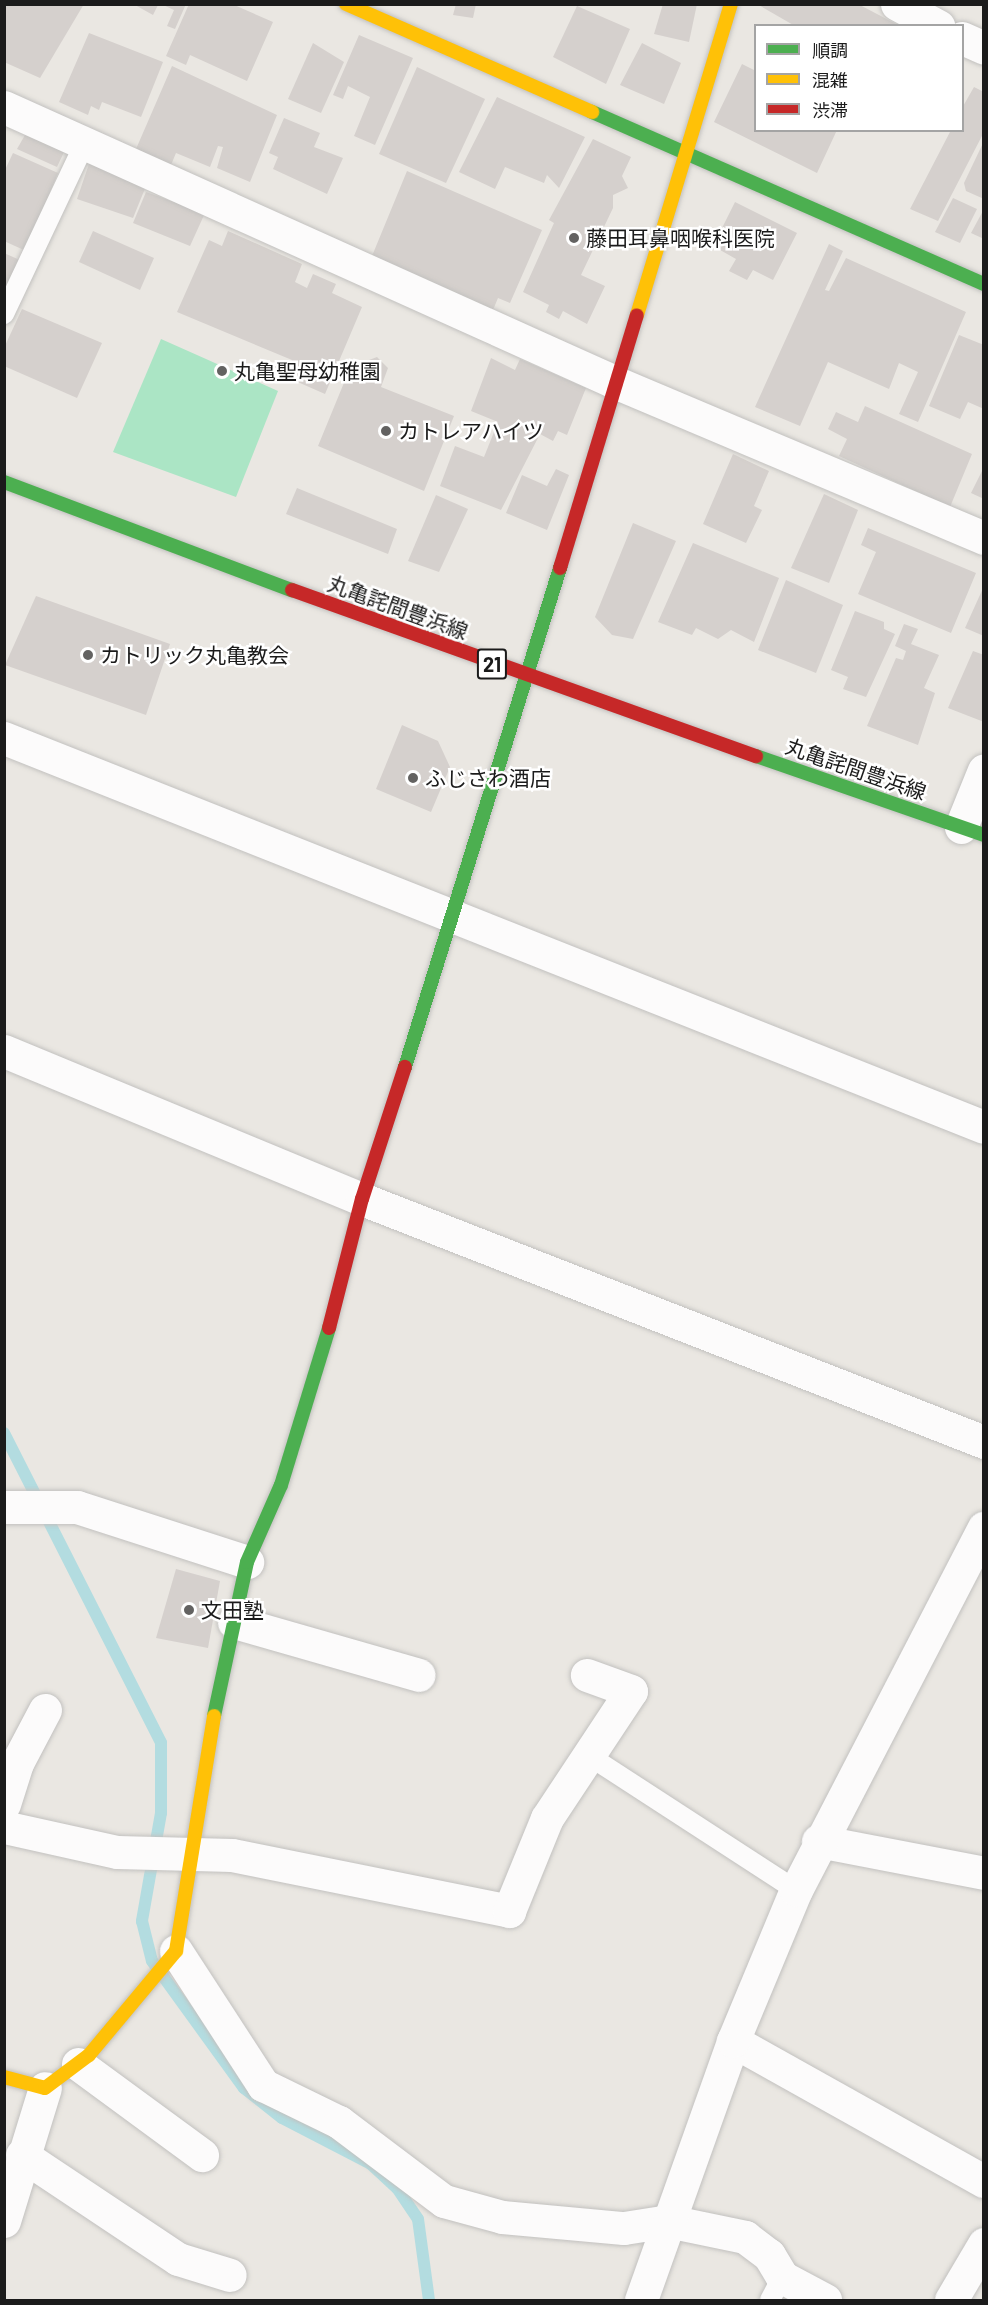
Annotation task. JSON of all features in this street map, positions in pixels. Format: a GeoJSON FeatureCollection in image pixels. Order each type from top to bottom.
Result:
{"type":"FeatureCollection","features":[{"type":"Feature","properties":{"kind":"street"},"geometry":{"type":"LineString","coordinates":[[4,2221],[22,2156],[45,2088],[78,2064],[173,1955],[184,1854],[247,1562],[288,1464],[362,1199],[455,916],[617,382],[684,152],[731,4]]}},
{"type":"Feature","properties":{"kind":"street"},"geometry":{"type":"LineString","coordinates":[[897,4],[934,24]]}},
{"type":"Feature","properties":{"kind":"street"},"geometry":{"type":"LineString","coordinates":[[348,5],[984,284]]}},
{"type":"Feature","properties":{"kind":"street"},"geometry":{"type":"LineString","coordinates":[[964,38],[984,48]]}},
{"type":"Feature","properties":{"kind":"street"},"geometry":{"type":"LineString","coordinates":[[4,106],[617,382],[984,538]]}},
{"type":"Feature","properties":{"kind":"street","name":"丸亀詫間豊浜線"},"geometry":{"type":"LineString","coordinates":[[4,482],[527,677],[972,831]]}},
{"type":"Feature","properties":{"kind":"street"},"geometry":{"type":"LineString","coordinates":[[4,738],[984,1127]]}},
{"type":"Feature","properties":{"kind":"street"},"geometry":{"type":"LineString","coordinates":[[972,831],[984,770]]}},
{"type":"Feature","properties":{"kind":"street"},"geometry":{"type":"LineString","coordinates":[[4,1051],[362,1199],[984,1442]]}},
{"type":"Feature","properties":{"kind":"street"},"geometry":{"type":"LineString","coordinates":[[10,1507],[69,1508],[247,1562]]}},
{"type":"Feature","properties":{"kind":"street"},"geometry":{"type":"LineString","coordinates":[[641,2301],[733,2041],[818,1840],[980,1541]]}},
{"type":"Feature","properties":{"kind":"street"},"geometry":{"type":"LineString","coordinates":[[234,1622],[419,1676]]}},
{"type":"Feature","properties":{"kind":"street"},"geometry":{"type":"LineString","coordinates":[[4,1827],[145,1854],[232,1855],[509,1911],[547,1818],[632,1691],[588,1675]]}},
{"type":"Feature","properties":{"kind":"street"},"geometry":{"type":"LineString","coordinates":[[4,1804],[17,1763],[45,1710]]}},
{"type":"Feature","properties":{"kind":"street"},"geometry":{"type":"LineString","coordinates":[[818,1840],[984,1873]]}},
{"type":"Feature","properties":{"kind":"street"},"geometry":{"type":"LineString","coordinates":[[173,1955],[263,2085],[339,2122],[444,2201],[502,2217],[624,2228],[668,2221],[745,2237],[769,2255],[776,2289],[825,2301]]}},
{"type":"Feature","properties":{"kind":"street"},"geometry":{"type":"LineString","coordinates":[[733,2041],[984,2181]]}},
{"type":"Feature","properties":{"kind":"street"},"geometry":{"type":"LineString","coordinates":[[78,2064],[202,2156]]}},
{"type":"Feature","properties":{"kind":"street"},"geometry":{"type":"LineString","coordinates":[[4,2077],[45,2088]]}},
{"type":"Feature","properties":{"kind":"street"},"geometry":{"type":"LineString","coordinates":[[22,2156],[178,2259],[230,2275]]}},
{"type":"Feature","properties":{"kind":"street"},"geometry":{"type":"LineString","coordinates":[[951,2301],[984,2244]]}},
{"type":"Feature","properties":{"kind":"lane"},"geometry":{"type":"LineString","coordinates":[[4,314],[85,143]]}},
{"type":"Feature","properties":{"kind":"lane"},"geometry":{"type":"LineString","coordinates":[[588,1755],[796,1890]]}},
{"type":"Feature","properties":{"kind":"green space"},"geometry":{"type":"Polygon","coordinates":[[[161,339],[278,391],[236,497],[113,452],[161,339]]]}},
{"type":"Feature","properties":{"kind":"building"},"geometry":{"type":"Polygon","coordinates":[[[4,4],[84,4],[40,78],[4,62],[4,4]]]}},
{"type":"Feature","properties":{"kind":"building"},"geometry":{"type":"Polygon","coordinates":[[[161,4],[186,4],[175,29],[167,26],[174,10],[161,4]]]}},
{"type":"Feature","properties":{"kind":"building"},"geometry":{"type":"Polygon","coordinates":[[[189,4],[232,4],[273,22],[247,81],[190,55],[186,65],[166,56],[189,4]]]}},
{"type":"Feature","properties":{"kind":"building"},"geometry":{"type":"Polygon","coordinates":[[[456,4],[476,4],[473,18],[453,15],[456,4]]]}},
{"type":"Feature","properties":{"kind":"building"},"geometry":{"type":"Polygon","coordinates":[[[663,4],[697,4],[689,42],[654,34],[663,4]]]}},
{"type":"Feature","properties":{"kind":"building"},"geometry":{"type":"Polygon","coordinates":[[[757,4],[858,4],[896,24],[792,24],[757,4]]]}},
{"type":"Feature","properties":{"kind":"building"},"geometry":{"type":"Polygon","coordinates":[[[135,5],[158,5],[153,15],[135,5]]]}},
{"type":"Feature","properties":{"kind":"building"},"geometry":{"type":"Polygon","coordinates":[[[577,6],[630,29],[606,84],[553,57],[577,6]]]}},
{"type":"Feature","properties":{"kind":"building"},"geometry":{"type":"Polygon","coordinates":[[[89,33],[163,62],[141,117],[102,102],[99,110],[91,106],[88,115],[59,102],[89,33]]]}},
{"type":"Feature","properties":{"kind":"building"},"geometry":{"type":"Polygon","coordinates":[[[359,35],[413,58],[375,145],[354,136],[370,97],[348,86],[343,99],[333,95],[359,35]]]}},
{"type":"Feature","properties":{"kind":"building"},"geometry":{"type":"Polygon","coordinates":[[[313,43],[344,62],[321,113],[288,99],[313,43]]]}},
{"type":"Feature","properties":{"kind":"building"},"geometry":{"type":"Polygon","coordinates":[[[642,43],[681,63],[664,104],[620,85],[642,43]]]}},
{"type":"Feature","properties":{"kind":"building"},"geometry":{"type":"Polygon","coordinates":[[[742,64],[754,70],[754,132],[836,132],[817,173],[714,122],[742,64]]]}},
{"type":"Feature","properties":{"kind":"building"},"geometry":{"type":"Polygon","coordinates":[[[172,66],[277,115],[250,182],[217,168],[223,147],[218,146],[210,167],[176,153],[171,165],[136,149],[172,66]]]}},
{"type":"Feature","properties":{"kind":"building"},"geometry":{"type":"Polygon","coordinates":[[[417,67],[485,99],[446,183],[379,154],[417,67]]]}},
{"type":"Feature","properties":{"kind":"building"},"geometry":{"type":"Polygon","coordinates":[[[974,87],[984,92],[984,132],[938,221],[910,209],[950,132],[964,132],[964,104],[974,87]]]}},
{"type":"Feature","properties":{"kind":"building"},"geometry":{"type":"Polygon","coordinates":[[[497,97],[585,137],[559,188],[547,175],[544,183],[505,167],[495,189],[459,172],[497,97]]]}},
{"type":"Feature","properties":{"kind":"building"},"geometry":{"type":"Polygon","coordinates":[[[284,118],[320,133],[314,147],[343,158],[327,194],[273,169],[278,157],[269,153],[284,118]]]}},
{"type":"Feature","properties":{"kind":"building"},"geometry":{"type":"Polygon","coordinates":[[[25,135],[64,152],[57,167],[17,149],[25,135]]]}},
{"type":"Feature","properties":{"kind":"building","name":"藤田耳鼻咽喉科医院"},"geometry":{"type":"Polygon","coordinates":[[[593,139],[631,157],[622,176],[628,188],[613,195],[613,208],[581,275],[605,286],[587,324],[563,311],[559,319],[546,312],[549,305],[523,292],[554,223],[549,220],[593,139]]]}},
{"type":"Feature","properties":{"kind":"building"},"geometry":{"type":"Polygon","coordinates":[[[984,141],[984,199],[966,191],[964,183],[984,141]]]}},
{"type":"Feature","properties":{"kind":"building"},"geometry":{"type":"Polygon","coordinates":[[[13,153],[58,173],[26,251],[4,241],[4,172],[13,153]]]}},
{"type":"Feature","properties":{"kind":"building"},"geometry":{"type":"Polygon","coordinates":[[[90,161],[146,186],[133,218],[77,199],[90,161]]]}},
{"type":"Feature","properties":{"kind":"building"},"geometry":{"type":"Polygon","coordinates":[[[407,171],[542,230],[510,303],[498,298],[493,310],[372,256],[407,171]]]}},
{"type":"Feature","properties":{"kind":"building"},"geometry":{"type":"Polygon","coordinates":[[[146,192],[205,213],[190,246],[133,223],[146,192]]]}},
{"type":"Feature","properties":{"kind":"building"},"geometry":{"type":"Polygon","coordinates":[[[953,198],[977,209],[960,243],[935,232],[953,198]]]}},
{"type":"Feature","properties":{"kind":"building"},"geometry":{"type":"Polygon","coordinates":[[[735,202],[797,233],[773,280],[753,270],[747,280],[729,271],[736,259],[713,246],[735,202]]]}},
{"type":"Feature","properties":{"kind":"building"},"geometry":{"type":"Polygon","coordinates":[[[984,209],[984,239],[971,233],[984,209]]]}},
{"type":"Feature","properties":{"kind":"building"},"geometry":{"type":"Polygon","coordinates":[[[93,231],[154,258],[140,290],[79,262],[93,231]]]}},
{"type":"Feature","properties":{"kind":"building"},"geometry":{"type":"Polygon","coordinates":[[[228,231],[302,264],[295,282],[307,288],[313,274],[336,284],[332,293],[362,307],[325,394],[284,376],[292,360],[177,312],[209,240],[222,246],[228,231]]]}},
{"type":"Feature","properties":{"kind":"building"},"geometry":{"type":"Polygon","coordinates":[[[829,244],[843,251],[825,290],[829,291],[846,258],[966,312],[918,422],[899,414],[918,372],[899,363],[889,389],[828,362],[800,426],[755,407],[829,244]]]}},
{"type":"Feature","properties":{"kind":"building"},"geometry":{"type":"Polygon","coordinates":[[[4,253],[22,261],[4,299],[4,253]]]}},
{"type":"Feature","properties":{"kind":"building"},"geometry":{"type":"Polygon","coordinates":[[[22,309],[102,343],[77,398],[4,366],[4,348],[22,309]]]}},
{"type":"Feature","properties":{"kind":"building"},"geometry":{"type":"Polygon","coordinates":[[[959,335],[984,345],[984,409],[968,402],[960,419],[929,406],[959,335]]]}},
{"type":"Feature","properties":{"kind":"building","name":"カトレアハイツ"},"geometry":{"type":"Polygon","coordinates":[[[377,357],[388,368],[381,387],[454,416],[424,491],[318,446],[348,373],[363,378],[369,360],[377,357]]]}},
{"type":"Feature","properties":{"kind":"building"},"geometry":{"type":"Polygon","coordinates":[[[491,358],[515,370],[520,359],[586,388],[567,435],[558,431],[553,441],[540,434],[501,510],[440,486],[455,446],[484,457],[498,422],[471,411],[491,358]]]}},
{"type":"Feature","properties":{"kind":"building"},"geometry":{"type":"Polygon","coordinates":[[[865,406],[972,454],[950,507],[839,456],[847,439],[828,429],[836,412],[858,422],[865,406]]]}},
{"type":"Feature","properties":{"kind":"building"},"geometry":{"type":"Polygon","coordinates":[[[733,454],[769,471],[754,506],[762,510],[746,543],[703,524],[733,454]]]}},
{"type":"Feature","properties":{"kind":"building"},"geometry":{"type":"Polygon","coordinates":[[[984,467],[984,499],[971,493],[984,467]]]}},
{"type":"Feature","properties":{"kind":"building"},"geometry":{"type":"Polygon","coordinates":[[[556,469],[569,475],[547,530],[506,513],[522,475],[547,486],[556,469]]]}},
{"type":"Feature","properties":{"kind":"building"},"geometry":{"type":"Polygon","coordinates":[[[297,488],[397,529],[388,554],[286,514],[297,488]]]}},
{"type":"Feature","properties":{"kind":"building"},"geometry":{"type":"Polygon","coordinates":[[[824,494],[858,510],[829,583],[791,568],[824,494]]]}},
{"type":"Feature","properties":{"kind":"building"},"geometry":{"type":"Polygon","coordinates":[[[436,495],[468,509],[439,572],[408,561],[436,495]]]}},
{"type":"Feature","properties":{"kind":"building"},"geometry":{"type":"Polygon","coordinates":[[[633,523],[676,541],[633,639],[612,635],[595,617],[633,523]]]}},
{"type":"Feature","properties":{"kind":"building"},"geometry":{"type":"Polygon","coordinates":[[[868,528],[976,573],[951,633],[858,594],[876,552],[861,545],[868,528]]]}},
{"type":"Feature","properties":{"kind":"building"},"geometry":{"type":"Polygon","coordinates":[[[693,543],[779,578],[754,642],[731,630],[718,639],[696,628],[692,635],[658,622],[693,543]]]}},
{"type":"Feature","properties":{"kind":"building"},"geometry":{"type":"Polygon","coordinates":[[[786,580],[843,605],[816,673],[758,650],[786,580]]]}},
{"type":"Feature","properties":{"kind":"building"},"geometry":{"type":"Polygon","coordinates":[[[984,586],[984,636],[965,628],[984,586]]]}},
{"type":"Feature","properties":{"kind":"building","name":"カトリック丸亀教会"},"geometry":{"type":"Polygon","coordinates":[[[36,596],[170,644],[146,715],[5,665],[36,596]]]}},
{"type":"Feature","properties":{"kind":"building"},"geometry":{"type":"Polygon","coordinates":[[[855,611],[884,622],[884,629],[895,634],[866,697],[843,689],[848,677],[831,670],[855,611]]]}},
{"type":"Feature","properties":{"kind":"building"},"geometry":{"type":"Polygon","coordinates":[[[904,624],[918,629],[911,644],[939,655],[924,688],[935,693],[918,745],[867,726],[896,658],[903,660],[906,651],[895,646],[904,624]]]}},
{"type":"Feature","properties":{"kind":"building"},"geometry":{"type":"Polygon","coordinates":[[[973,651],[984,655],[984,722],[948,708],[973,651]]]}},
{"type":"Feature","properties":{"kind":"building","name":"ふじさわ酒店"},"geometry":{"type":"Polygon","coordinates":[[[402,725],[438,741],[450,767],[431,812],[376,789],[402,725]]]}},
{"type":"Feature","properties":{"kind":"building","name":"文田塾"},"geometry":{"type":"Polygon","coordinates":[[[176,1569],[220,1581],[208,1648],[156,1638],[176,1569]]]}},
{"type":"Feature","properties":{"kind":"waterway"},"geometry":{"type":"LineString","coordinates":[[4,1433],[161,1743],[161,1813],[142,1921],[152,1961],[244,2088],[282,2118],[371,2164],[397,2188],[418,2219],[429,2300]]}},
{"type":"Feature","properties":{"kind":"traffic: fast"},"geometry":{"type":"LineString","coordinates":[[592,112],[984,284]]}},
{"type":"Feature","properties":{"kind":"traffic: fast"},"geometry":{"type":"LineString","coordinates":[[4,482],[292,590]]}},
{"type":"Feature","properties":{"kind":"traffic: fast"},"geometry":{"type":"LineString","coordinates":[[405,1067],[560,568]]}},
{"type":"Feature","properties":{"kind":"traffic: fast"},"geometry":{"type":"LineString","coordinates":[[756,756],[984,835]]}},
{"type":"Feature","properties":{"kind":"traffic: fast"},"geometry":{"type":"LineString","coordinates":[[214,1716],[247,1562],[281,1485],[329,1328]]}},
{"type":"Feature","properties":{"kind":"traffic: slow"},"geometry":{"type":"LineString","coordinates":[[346,4],[592,112]]}},
{"type":"Feature","properties":{"kind":"traffic: slow"},"geometry":{"type":"LineString","coordinates":[[637,315],[731,4]]}},
{"type":"Feature","properties":{"kind":"traffic: slow"},"geometry":{"type":"LineString","coordinates":[[4,2077],[45,2088],[89,2055],[176,1951],[214,1716]]}},
{"type":"Feature","properties":{"kind":"traffic: jam"},"geometry":{"type":"LineString","coordinates":[[560,568],[637,315]]}},
{"type":"Feature","properties":{"kind":"traffic: jam"},"geometry":{"type":"LineString","coordinates":[[292,590],[756,756]]}},
{"type":"Feature","properties":{"kind":"traffic: jam"},"geometry":{"type":"LineString","coordinates":[[329,1328],[362,1199],[405,1067]]}},
{"type":"Feature","properties":{"kind":"place","name":"藤田耳鼻咽喉科医院"},"geometry":{"type":"Point","coordinates":[574,238]}},
{"type":"Feature","properties":{"kind":"place","name":"丸亀聖母幼稚園"},"geometry":{"type":"Point","coordinates":[222,371]}},
{"type":"Feature","properties":{"kind":"place","name":"カトレアハイツ"},"geometry":{"type":"Point","coordinates":[386,431]}},
{"type":"Feature","properties":{"kind":"place","name":"カトリック丸亀教会"},"geometry":{"type":"Point","coordinates":[88,655]}},
{"type":"Feature","properties":{"kind":"place","name":"ふじさわ酒店"},"geometry":{"type":"Point","coordinates":[413,778]}},
{"type":"Feature","properties":{"kind":"place","name":"文田塾"},"geometry":{"type":"Point","coordinates":[189,1610]}}]}
